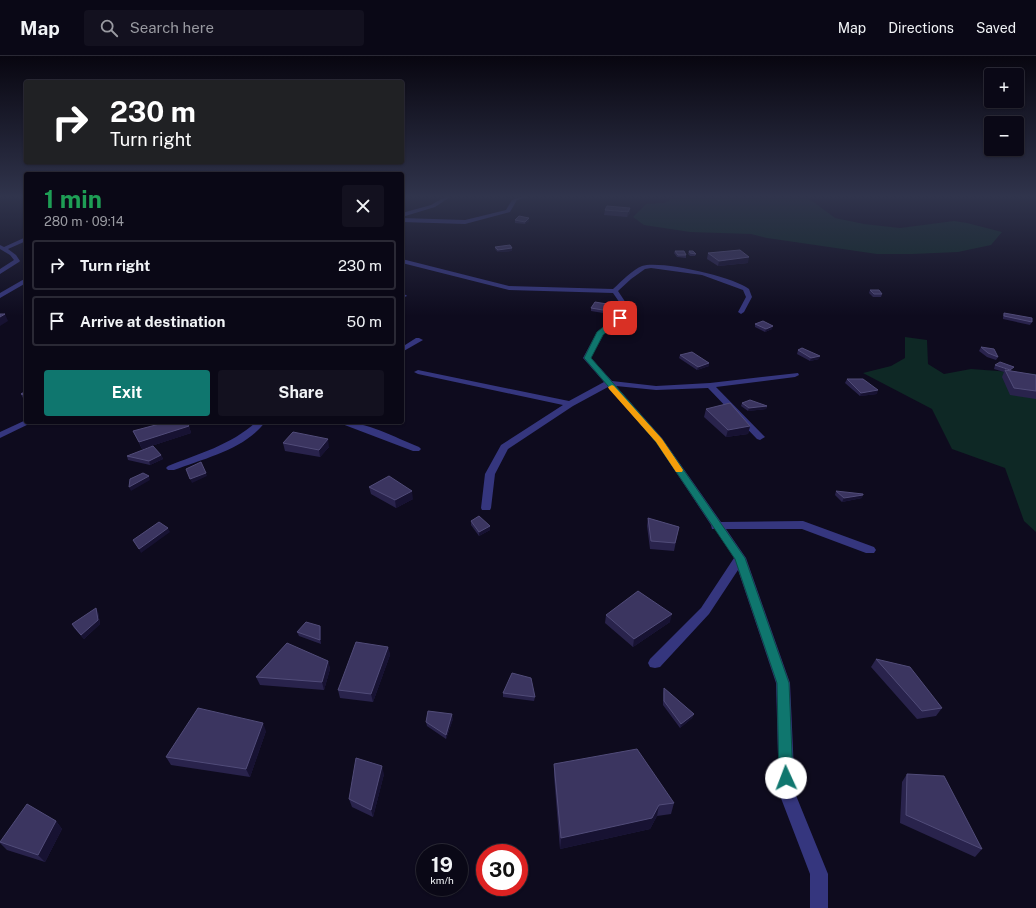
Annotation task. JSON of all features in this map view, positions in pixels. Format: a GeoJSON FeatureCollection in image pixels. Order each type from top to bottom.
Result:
{"type":"FeatureCollection","features":[{"type":"Feature","properties":{"kind":"street"},"geometry":{"type":"LineString","coordinates":[[2,248],[24,240]]}},
{"type":"Feature","properties":{"kind":"street"},"geometry":{"type":"LineString","coordinates":[[0,272],[17,261],[16,257],[2,248]]}},
{"type":"Feature","properties":{"kind":"street"},"geometry":{"type":"LineString","coordinates":[[404,262],[508,288],[615,291],[629,278],[647,267],[658,266],[693,271],[746,290],[749,297],[741,312]]}},
{"type":"Feature","properties":{"kind":"street"},"geometry":{"type":"LineString","coordinates":[[0,296],[24,281]]}},
{"type":"Feature","properties":{"kind":"street"},"geometry":{"type":"LineString","coordinates":[[0,289],[24,286]]}},
{"type":"Feature","properties":{"kind":"street"},"geometry":{"type":"LineString","coordinates":[[615,291],[625,306],[620,318],[600,334],[587,358],[659,440],[716,526],[740,558],[783,683],[786,793],[819,874],[819,908]]}},
{"type":"Feature","properties":{"kind":"street"},"geometry":{"type":"LineString","coordinates":[[404,349],[419,340]]}},
{"type":"Feature","properties":{"kind":"street"},"geometry":{"type":"LineString","coordinates":[[418,372],[570,404]]}},
{"type":"Feature","properties":{"kind":"street"},"geometry":{"type":"LineString","coordinates":[[486,508],[490,474],[504,447],[570,404],[608,383],[656,388],[710,385],[795,375]]}},
{"type":"Feature","properties":{"kind":"street"},"geometry":{"type":"LineString","coordinates":[[710,385],[760,438]]}},
{"type":"Feature","properties":{"kind":"street"},"geometry":{"type":"LineString","coordinates":[[0,435],[25,424]]}},
{"type":"Feature","properties":{"kind":"street"},"geometry":{"type":"LineString","coordinates":[[171,468],[231,443],[254,430],[259,424]]}},
{"type":"Feature","properties":{"kind":"street"},"geometry":{"type":"LineString","coordinates":[[351,424],[416,449]]}},
{"type":"Feature","properties":{"kind":"street"},"geometry":{"type":"LineString","coordinates":[[716,526],[803,525],[870,550]]}},
{"type":"Feature","properties":{"kind":"street"},"geometry":{"type":"LineString","coordinates":[[655,663],[705,611],[740,558]]}},
{"type":"Feature","properties":{"kind":"green space"},"geometry":{"type":"Polygon","coordinates":[[[762,237],[998,237],[991,245],[958,252],[912,254],[877,254],[762,237]]]}},
{"type":"Feature","properties":{"kind":"green space"},"geometry":{"type":"Polygon","coordinates":[[[905,337],[927,340],[928,364],[944,374],[971,369],[1036,374],[1036,532],[1024,521],[1005,468],[952,449],[932,409],[863,373],[891,366],[905,358],[905,337]]]}},
{"type":"Feature","properties":{"kind":"building"},"geometry":{"type":"Polygon","coordinates":[[[510,245],[512,248],[498,250],[495,247],[510,245]]]}},
{"type":"Feature","properties":{"kind":"building"},"geometry":{"type":"Polygon","coordinates":[[[740,250],[749,257],[719,261],[708,253],[740,250]]]}},
{"type":"Feature","properties":{"kind":"building"},"geometry":{"type":"Polygon","coordinates":[[[675,251],[684,251],[686,255],[678,255],[675,251]]]}},
{"type":"Feature","properties":{"kind":"building"},"geometry":{"type":"Polygon","coordinates":[[[689,251],[693,251],[696,254],[690,253],[689,251]]]}},
{"type":"Feature","properties":{"kind":"building"},"geometry":{"type":"Polygon","coordinates":[[[870,290],[879,290],[882,294],[874,294],[870,290]]]}},
{"type":"Feature","properties":{"kind":"building"},"geometry":{"type":"Polygon","coordinates":[[[595,302],[607,304],[603,310],[591,308],[595,302]]]}},
{"type":"Feature","properties":{"kind":"building"},"geometry":{"type":"Polygon","coordinates":[[[1004,313],[1032,318],[1032,322],[1004,316],[1004,313]]]}},
{"type":"Feature","properties":{"kind":"building"},"geometry":{"type":"Polygon","coordinates":[[[763,321],[773,326],[766,329],[755,324],[763,321]]]}},
{"type":"Feature","properties":{"kind":"building"},"geometry":{"type":"Polygon","coordinates":[[[981,347],[994,349],[998,357],[988,353],[981,347]]]}},
{"type":"Feature","properties":{"kind":"building"},"geometry":{"type":"Polygon","coordinates":[[[802,348],[820,356],[811,358],[798,350],[802,348]]]}},
{"type":"Feature","properties":{"kind":"building"},"geometry":{"type":"Polygon","coordinates":[[[692,352],[709,363],[698,367],[680,355],[692,352]]]}},
{"type":"Feature","properties":{"kind":"building"},"geometry":{"type":"Polygon","coordinates":[[[1000,362],[1014,367],[1010,370],[995,365],[1000,362]]]}},
{"type":"Feature","properties":{"kind":"building"},"geometry":{"type":"Polygon","coordinates":[[[1005,370],[1036,375],[1036,391],[1014,388],[1005,370]]]}},
{"type":"Feature","properties":{"kind":"building"},"geometry":{"type":"Polygon","coordinates":[[[847,379],[863,379],[878,390],[861,393],[847,379]]]}},
{"type":"Feature","properties":{"kind":"building"},"geometry":{"type":"Polygon","coordinates":[[[750,400],[767,406],[749,408],[742,403],[750,400]]]}},
{"type":"Feature","properties":{"kind":"building"},"geometry":{"type":"Polygon","coordinates":[[[730,403],[750,426],[728,430],[706,409],[730,403]]]}},
{"type":"Feature","properties":{"kind":"building"},"geometry":{"type":"Polygon","coordinates":[[[159,424],[188,424],[189,426],[139,442],[133,431],[159,424]]]}},
{"type":"Feature","properties":{"kind":"building"},"geometry":{"type":"Polygon","coordinates":[[[293,432],[328,439],[319,450],[283,443],[293,432]]]}},
{"type":"Feature","properties":{"kind":"building"},"geometry":{"type":"Polygon","coordinates":[[[153,446],[161,455],[149,461],[127,456],[153,446]]]}},
{"type":"Feature","properties":{"kind":"building"},"geometry":{"type":"Polygon","coordinates":[[[201,462],[206,473],[190,479],[186,469],[201,462]]]}},
{"type":"Feature","properties":{"kind":"building"},"geometry":{"type":"Polygon","coordinates":[[[143,473],[149,476],[129,487],[130,479],[143,473]]]}},
{"type":"Feature","properties":{"kind":"building"},"geometry":{"type":"Polygon","coordinates":[[[389,476],[412,491],[395,500],[369,487],[389,476]]]}},
{"type":"Feature","properties":{"kind":"building"},"geometry":{"type":"Polygon","coordinates":[[[836,491],[863,494],[863,495],[844,498],[836,491]]]}},
{"type":"Feature","properties":{"kind":"building"},"geometry":{"type":"Polygon","coordinates":[[[479,516],[490,526],[479,532],[471,521],[479,516]]]}},
{"type":"Feature","properties":{"kind":"building"},"geometry":{"type":"Polygon","coordinates":[[[648,518],[679,527],[675,543],[651,541],[648,518]]]}},
{"type":"Feature","properties":{"kind":"building"},"geometry":{"type":"Polygon","coordinates":[[[159,522],[168,528],[139,549],[133,540],[159,522]]]}},
{"type":"Feature","properties":{"kind":"building"},"geometry":{"type":"Polygon","coordinates":[[[638,591],[672,614],[634,639],[606,615],[638,591]]]}},
{"type":"Feature","properties":{"kind":"building"},"geometry":{"type":"Polygon","coordinates":[[[96,608],[98,620],[81,635],[72,624],[96,608]]]}},
{"type":"Feature","properties":{"kind":"building"},"geometry":{"type":"Polygon","coordinates":[[[306,622],[320,626],[320,640],[297,632],[306,622]]]}},
{"type":"Feature","properties":{"kind":"building"},"geometry":{"type":"Polygon","coordinates":[[[356,642],[388,647],[371,694],[338,690],[356,642]]]}},
{"type":"Feature","properties":{"kind":"building"},"geometry":{"type":"Polygon","coordinates":[[[287,643],[328,661],[322,682],[256,677],[287,643]]]}},
{"type":"Feature","properties":{"kind":"building"},"geometry":{"type":"Polygon","coordinates":[[[876,659],[910,667],[942,708],[922,711],[876,659]]]}},
{"type":"Feature","properties":{"kind":"building"},"geometry":{"type":"Polygon","coordinates":[[[512,673],[531,678],[535,697],[503,693],[512,673]]]}},
{"type":"Feature","properties":{"kind":"building"},"geometry":{"type":"Polygon","coordinates":[[[664,688],[694,714],[681,724],[664,701],[664,688]]]}},
{"type":"Feature","properties":{"kind":"building"},"geometry":{"type":"Polygon","coordinates":[[[198,708],[263,723],[246,769],[166,757],[198,708]]]}},
{"type":"Feature","properties":{"kind":"building"},"geometry":{"type":"Polygon","coordinates":[[[428,711],[452,714],[446,735],[426,722],[428,711]]]}},
{"type":"Feature","properties":{"kind":"building"},"geometry":{"type":"Polygon","coordinates":[[[637,749],[674,803],[659,805],[652,818],[561,838],[554,764],[637,749]]]}},
{"type":"Feature","properties":{"kind":"building"},"geometry":{"type":"Polygon","coordinates":[[[356,758],[382,766],[371,810],[349,799],[356,758]]]}},
{"type":"Feature","properties":{"kind":"building"},"geometry":{"type":"Polygon","coordinates":[[[907,774],[944,776],[982,849],[906,815],[907,774]]]}},
{"type":"Feature","properties":{"kind":"building"},"geometry":{"type":"Polygon","coordinates":[[[27,804],[56,821],[38,855],[0,842],[27,804]]]}},
{"type":"Feature","properties":{"kind":"slow traffic"},"geometry":{"type":"LineString","coordinates":[[612,387],[659,440],[679,470]]}},
{"type":"Feature","properties":{"kind":"route"},"geometry":{"type":"LineString","coordinates":[[620,318],[600,334],[587,358],[659,440],[716,526],[740,558],[783,683],[786,778]]}}]}
